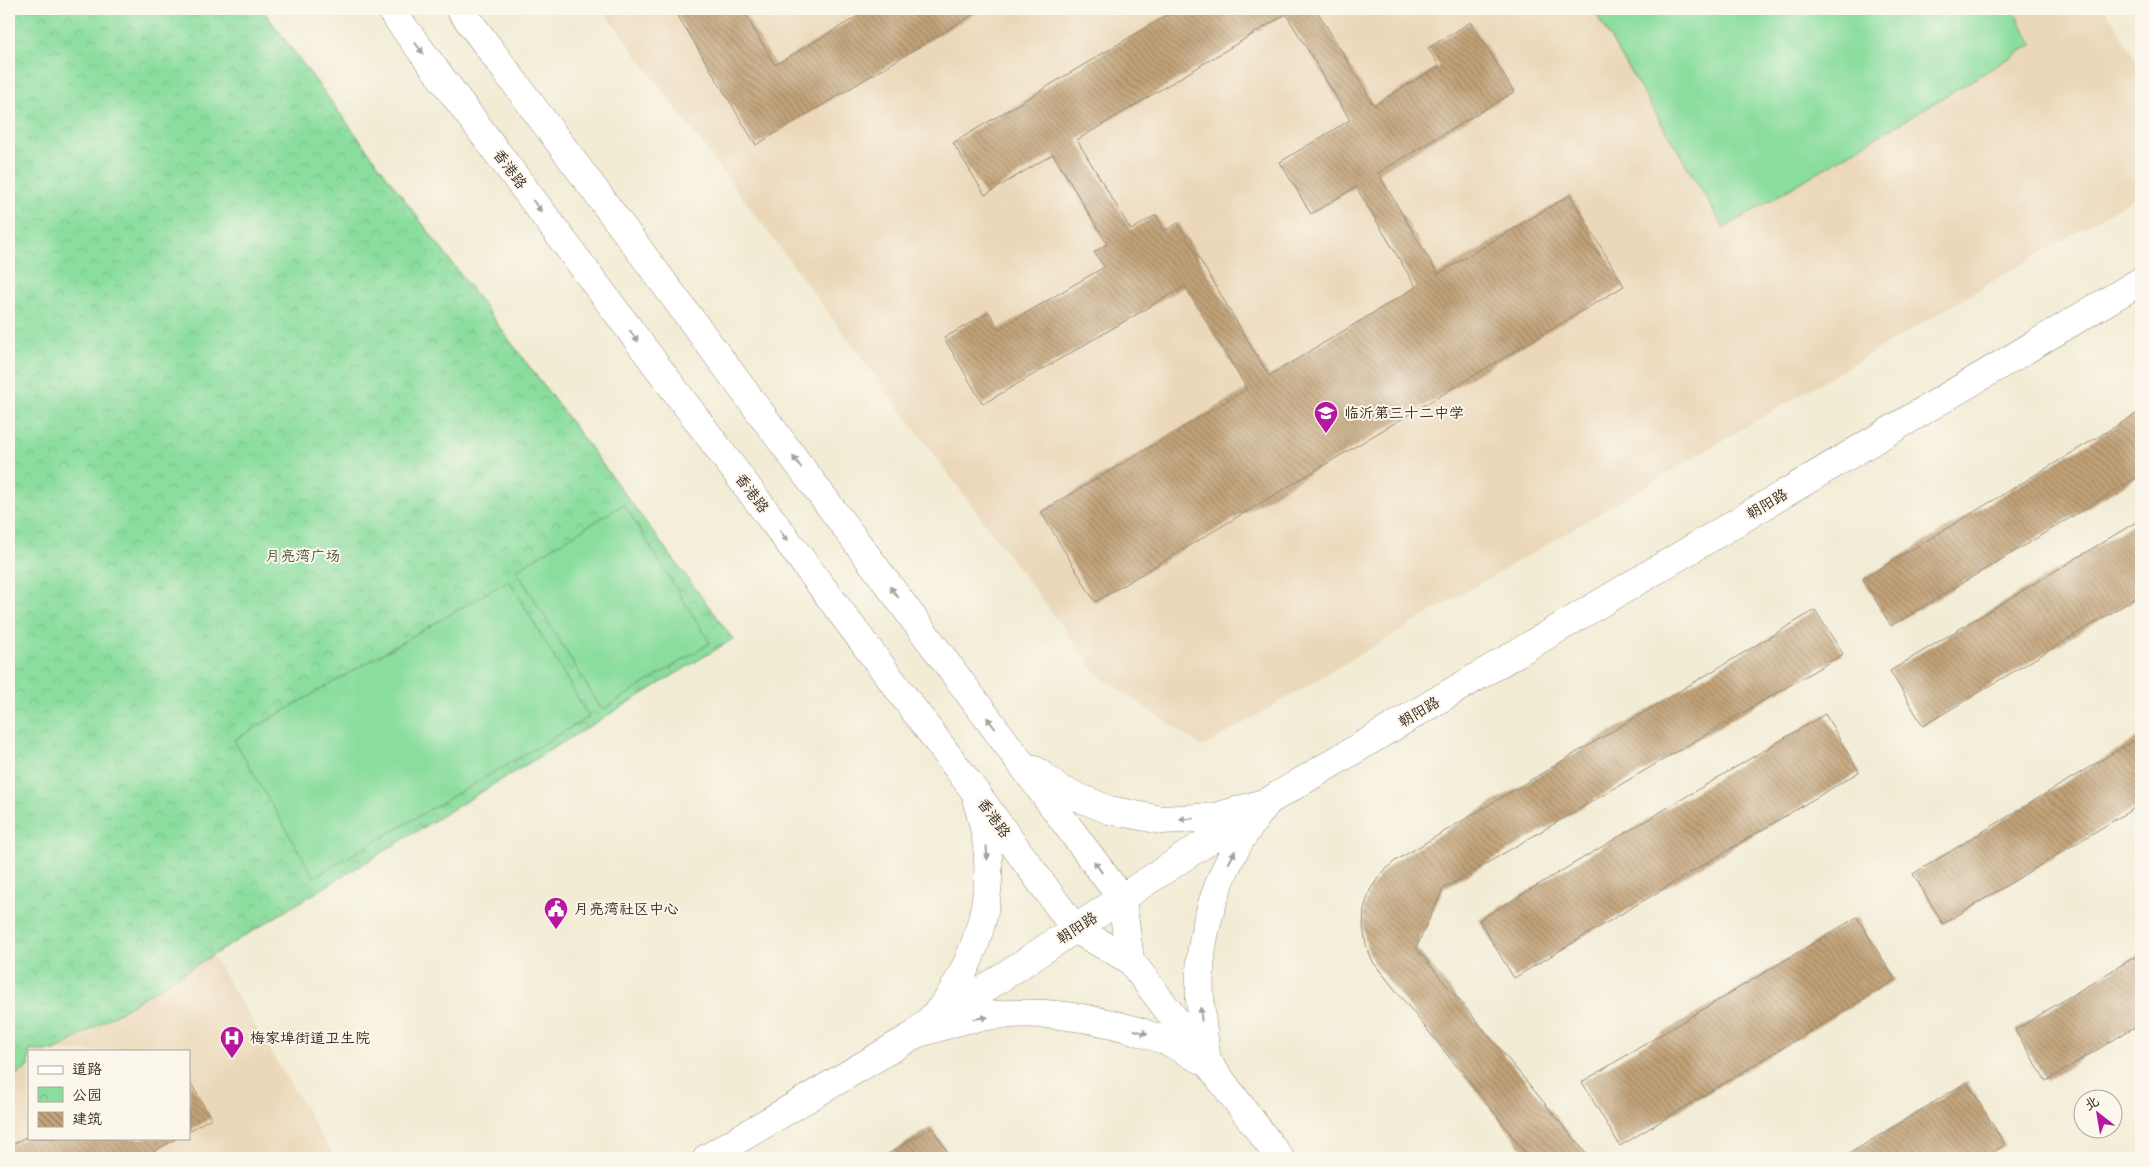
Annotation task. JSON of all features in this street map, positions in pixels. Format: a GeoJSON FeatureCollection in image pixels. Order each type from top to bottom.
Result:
{"type":"FeatureCollection","features":[{"type":"Feature","properties":{"kind":"main road","name":"香港路"},"geometry":{"type":"LineString","coordinates":[[390,9],[973,789],[1075,929],[1130,960],[1280,1158]]}},
{"type":"Feature","properties":{"kind":"main road","name":"香港路"},"geometry":{"type":"LineString","coordinates":[[460,9],[1122,899],[1130,960]]}},
{"type":"Feature","properties":{"kind":"main road","name":"朝阳路"},"geometry":{"type":"LineString","coordinates":[[708,1158],[916,1034],[1267,802],[2141,282]]}},
{"type":"Feature","properties":{"kind":"main road"},"geometry":{"type":"LineString","coordinates":[[1017,757],[1059,789],[1109,810],[1162,820],[1216,817],[1267,802]]}},
{"type":"Feature","properties":{"kind":"main road"},"geometry":{"type":"LineString","coordinates":[[916,1034],[951,993],[968,962],[983,920],[988,867],[985,832],[973,789]]}},
{"type":"Feature","properties":{"kind":"main road"},"geometry":{"type":"LineString","coordinates":[[1207,1063],[1200,1015],[1200,969],[1206,924],[1224,872],[1241,839],[1267,802]]}},
{"type":"Feature","properties":{"kind":"main road"},"geometry":{"type":"LineString","coordinates":[[916,1034],[965,1020],[1015,1014],[1065,1015],[1114,1024],[1154,1037],[1207,1063]]}},
{"type":"Feature","properties":{"kind":"shaded area","name":"临沂第三十二中学"},"geometry":{"type":"Polygon","coordinates":[[[602,9],[2105,9],[2141,68],[2141,194],[1203,747],[1098,675],[602,9]]]}},
{"type":"Feature","properties":{"kind":"shaded area","name":"梅家埠街道卫生院"},"geometry":{"type":"Polygon","coordinates":[[[212,955],[335,1158],[9,1158],[9,1079],[28,1068],[28,1140],[190,1140],[190,1050],[57,1050],[212,955]]]}},
{"type":"Feature","properties":{"kind":"green space","name":"月亮湾广场"},"geometry":{"type":"Polygon","coordinates":[[[9,9],[262,9],[733,639],[57,1050],[28,1050],[28,1068],[9,1079],[9,9]]]}},
{"type":"Feature","properties":{"kind":"green space"},"geometry":{"type":"Polygon","coordinates":[[[1593,9],[2012,9],[2033,44],[1724,228],[1593,9]]]}},
{"type":"Feature","properties":{"kind":"green space"},"geometry":{"type":"Polygon","coordinates":[[[624,504],[710,643],[602,710],[516,570],[624,504]]]}},
{"type":"Feature","properties":{"kind":"green space"},"geometry":{"type":"Polygon","coordinates":[[[509,580],[589,717],[314,877],[234,740],[509,580]]]}},
{"type":"Feature","properties":{"kind":"building"},"geometry":{"type":"Polygon","coordinates":[[[674,9],[742,9],[775,65],[870,9],[982,9],[756,145],[674,9]]]}},
{"type":"Feature","properties":{"kind":"building"},"geometry":{"type":"Polygon","coordinates":[[[1177,9],[1316,9],[1374,105],[1439,66],[1428,48],[1471,22],[1514,92],[1378,173],[1438,274],[1570,195],[1624,286],[1095,602],[1041,512],[1247,389],[1185,286],[983,404],[944,338],[989,312],[999,329],[1104,267],[1094,252],[1107,244],[1053,154],[985,195],[953,143],[1177,9]],[[1286,14],[1077,140],[1131,230],[1156,215],[1165,231],[1178,223],[1269,376],[1416,287],[1356,187],[1311,214],[1280,162],[1350,120],[1286,14]]]}},
{"type":"Feature","properties":{"kind":"building"},"geometry":{"type":"Polygon","coordinates":[[[2141,411],[2141,475],[1891,626],[1863,579],[2141,411]]]}},
{"type":"Feature","properties":{"kind":"building"},"geometry":{"type":"Polygon","coordinates":[[[2141,519],[2141,595],[1923,726],[1890,671],[2141,519]]]}},
{"type":"Feature","properties":{"kind":"building"},"geometry":{"type":"Polygon","coordinates":[[[1815,610],[1843,654],[1443,889],[1416,948],[1590,1158],[1530,1158],[1373,962],[1366,945],[1363,927],[1364,909],[1370,890],[1381,874],[1395,861],[1815,610]]]}},
{"type":"Feature","properties":{"kind":"building"},"geometry":{"type":"Polygon","coordinates":[[[1825,714],[1859,772],[1514,978],[1479,920],[1825,714]]]}},
{"type":"Feature","properties":{"kind":"building"},"geometry":{"type":"Polygon","coordinates":[[[2141,736],[2141,804],[1943,924],[1913,874],[2141,736]]]}},
{"type":"Feature","properties":{"kind":"building"},"geometry":{"type":"Polygon","coordinates":[[[1857,917],[1895,980],[1620,1146],[1582,1082],[1857,917]]]}},
{"type":"Feature","properties":{"kind":"building"},"geometry":{"type":"Polygon","coordinates":[[[2141,953],[2141,1023],[2046,1081],[2015,1030],[2141,953]]]}},
{"type":"Feature","properties":{"kind":"building"},"geometry":{"type":"Polygon","coordinates":[[[190,1082],[211,1118],[190,1130],[190,1082]]]}},
{"type":"Feature","properties":{"kind":"building"},"geometry":{"type":"Polygon","coordinates":[[[1967,1082],[2005,1145],[1984,1158],[1842,1158],[1967,1082]]]}},
{"type":"Feature","properties":{"kind":"building"},"geometry":{"type":"Polygon","coordinates":[[[932,1127],[951,1158],[881,1158],[932,1127]]]}},
{"type":"Feature","properties":{"kind":"building"},"geometry":{"type":"Polygon","coordinates":[[[28,1136],[28,1140],[174,1140],[143,1158],[9,1158],[9,1147],[28,1136]]]}},
{"type":"Feature","properties":{"kind":"place","name":"临沂第三十二中学"},"geometry":{"type":"Point","coordinates":[1326,434]}},
{"type":"Feature","properties":{"kind":"place","name":"月亮湾社区中心"},"geometry":{"type":"Point","coordinates":[556,930]}},
{"type":"Feature","properties":{"kind":"place","name":"梅家埠街道卫生院"},"geometry":{"type":"Point","coordinates":[232,1059]}}]}
